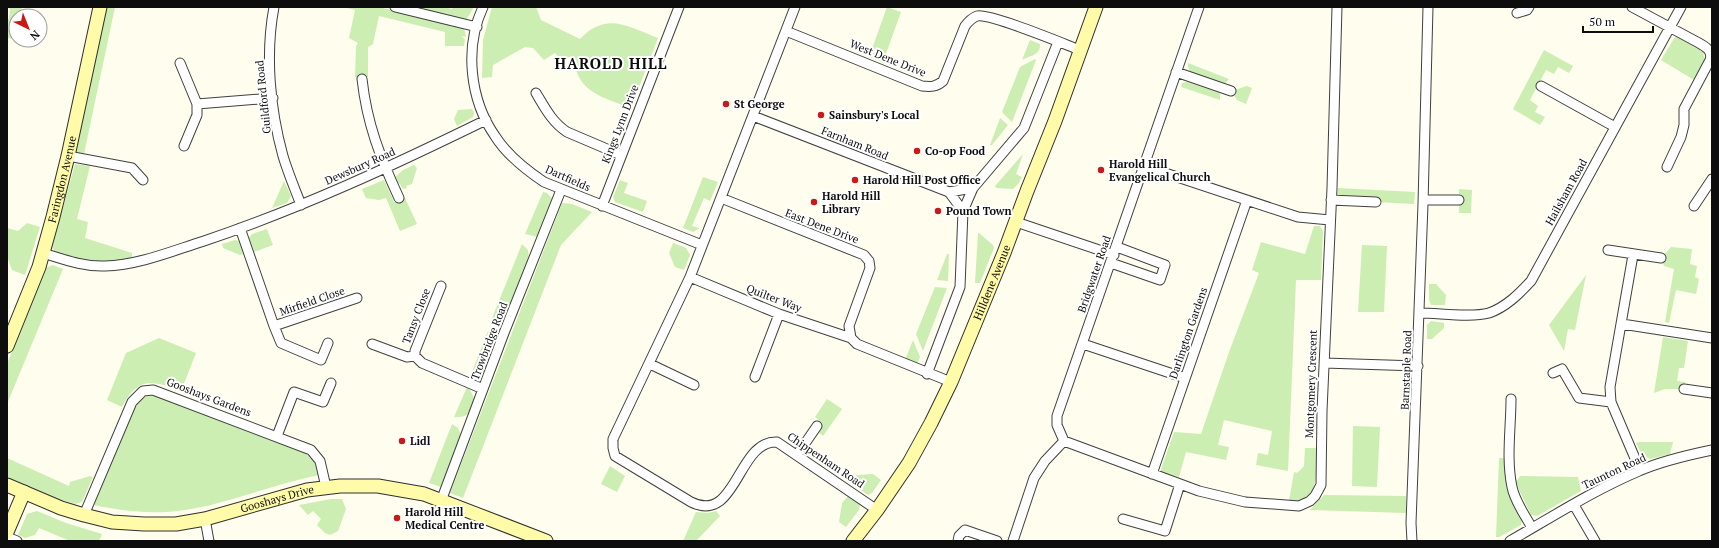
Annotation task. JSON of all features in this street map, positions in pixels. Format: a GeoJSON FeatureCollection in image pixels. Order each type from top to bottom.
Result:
{"type":"FeatureCollection","features":[{"type":"Feature","properties":{"kind":"street","name":"Faringdon Avenue"},"geometry":{"type":"LineString","coordinates":[[7,346],[39,267],[43,253],[68,156],[100,7]]}},
{"type":"Feature","properties":{"kind":"street","name":"Guildford Road"},"geometry":{"type":"LineString","coordinates":[[274,7],[270,34],[275,119],[280,143],[301,205]]}},
{"type":"Feature","properties":{"kind":"street"},"geometry":{"type":"LineString","coordinates":[[395,7],[476,27]]}},
{"type":"Feature","properties":{"kind":"street","name":"Dartfields"},"geometry":{"type":"LineString","coordinates":[[483,7],[476,27],[472,54],[474,90],[486,120],[495,137],[509,153],[544,182],[702,245]]}},
{"type":"Feature","properties":{"kind":"street","name":"Kings Lynn Drive"},"geometry":{"type":"LineString","coordinates":[[602,206],[679,7]]}},
{"type":"Feature","properties":{"kind":"street","name":"Chippenham Road"},"geometry":{"type":"LineString","coordinates":[[795,7],[690,277],[650,364],[613,439],[613,448],[615,456],[636,470],[691,502],[699,506],[708,507],[717,503],[726,494],[759,447],[768,441],[777,442],[877,510]]}},
{"type":"Feature","properties":{"kind":"street","name":"Hilldene Avenue"},"geometry":{"type":"LineString","coordinates":[[852,541],[877,510],[909,463],[951,382],[1055,122],[1096,7]]}},
{"type":"Feature","properties":{"kind":"street","name":"Bridgwater Road"},"geometry":{"type":"LineString","coordinates":[[1064,441],[1056,425],[1057,416],[1199,7]]}},
{"type":"Feature","properties":{"kind":"street","name":"Montgomery Crescent"},"geometry":{"type":"LineString","coordinates":[[1064,441],[1199,491],[1245,502],[1292,507],[1305,504],[1315,496],[1321,485],[1337,7]]}},
{"type":"Feature","properties":{"kind":"street","name":"Barnstaple Road"},"geometry":{"type":"LineString","coordinates":[[1412,541],[1411,523],[1420,313],[1428,7]]}},
{"type":"Feature","properties":{"kind":"street"},"geometry":{"type":"LineString","coordinates":[[1516,13],[1527,10],[1529,7]]}},
{"type":"Feature","properties":{"kind":"street"},"geometry":{"type":"LineString","coordinates":[[1632,7],[1670,26],[1707,48],[1711,57],[1684,108],[1684,125],[1681,137],[1667,167]]}},
{"type":"Feature","properties":{"kind":"street","name":"Hailsham Road"},"geometry":{"type":"LineString","coordinates":[[1420,313],[1462,315],[1488,313],[1502,307],[1523,290],[1531,281],[1681,7]]}},
{"type":"Feature","properties":{"kind":"street","name":"West Dene Drive"},"geometry":{"type":"LineString","coordinates":[[786,31],[922,86],[932,87],[939,84],[943,80],[965,26],[978,16],[996,19],[1080,50]]}},
{"type":"Feature","properties":{"kind":"street"},"geometry":{"type":"LineString","coordinates":[[927,374],[960,287],[963,211],[973,188],[1024,128],[1058,42]]}},
{"type":"Feature","properties":{"kind":"street"},"geometry":{"type":"LineString","coordinates":[[180,63],[197,104],[196,115],[184,146]]}},
{"type":"Feature","properties":{"kind":"street"},"geometry":{"type":"LineString","coordinates":[[1176,72],[1231,92]]}},
{"type":"Feature","properties":{"kind":"street"},"geometry":{"type":"LineString","coordinates":[[362,79],[371,130],[385,168],[399,198]]}},
{"type":"Feature","properties":{"kind":"street"},"geometry":{"type":"LineString","coordinates":[[1541,86],[1615,127]]}},
{"type":"Feature","properties":{"kind":"street"},"geometry":{"type":"LineString","coordinates":[[536,93],[553,121],[560,127],[567,132],[621,155]]}},
{"type":"Feature","properties":{"kind":"street"},"geometry":{"type":"LineString","coordinates":[[197,104],[273,98]]}},
{"type":"Feature","properties":{"kind":"street","name":"Farnham Road"},"geometry":{"type":"LineString","coordinates":[[753,116],[949,192]]}},
{"type":"Feature","properties":{"kind":"street","name":"Dewsbury Road"},"geometry":{"type":"LineString","coordinates":[[43,253],[78,264],[104,266],[136,262],[240,228],[301,205],[385,168],[486,120]]}},
{"type":"Feature","properties":{"kind":"street"},"geometry":{"type":"LineString","coordinates":[[68,156],[132,168],[143,180]]}},
{"type":"Feature","properties":{"kind":"street"},"geometry":{"type":"LineString","coordinates":[[1144,166],[1298,217],[1330,220]]}},
{"type":"Feature","properties":{"kind":"street"},"geometry":{"type":"LineString","coordinates":[[1694,206],[1712,179]]}},
{"type":"Feature","properties":{"kind":"street"},"geometry":{"type":"LineString","coordinates":[[963,211],[949,192],[973,188]]}},
{"type":"Feature","properties":{"kind":"street","name":"Trowbridge Road"},"geometry":{"type":"LineString","coordinates":[[441,501],[483,388],[561,190]]}},
{"type":"Feature","properties":{"kind":"street","name":"East Dene Drive"},"geometry":{"type":"LineString","coordinates":[[721,198],[864,255],[869,261],[870,268],[849,326],[851,338]]}},
{"type":"Feature","properties":{"kind":"street","name":"Darlington Gardens"},"geometry":{"type":"LineString","coordinates":[[1152,474],[1247,200]]}},
{"type":"Feature","properties":{"kind":"street"},"geometry":{"type":"LineString","coordinates":[[1331,200],[1376,202]]}},
{"type":"Feature","properties":{"kind":"street"},"geometry":{"type":"LineString","coordinates":[[1423,200],[1459,200]]}},
{"type":"Feature","properties":{"kind":"street"},"geometry":{"type":"LineString","coordinates":[[1016,222],[1114,255],[1164,265],[1160,280],[1114,255]]}},
{"type":"Feature","properties":{"kind":"street"},"geometry":{"type":"LineString","coordinates":[[240,228],[281,343],[287,347],[321,360],[328,343]]}},
{"type":"Feature","properties":{"kind":"street"},"geometry":{"type":"LineString","coordinates":[[1608,250],[1632,255],[1661,258]]}},
{"type":"Feature","properties":{"kind":"street"},"geometry":{"type":"LineString","coordinates":[[1632,255],[1622,324],[1610,387],[1611,402],[1640,470]]}},
{"type":"Feature","properties":{"kind":"street","name":"Quilter Way"},"geometry":{"type":"LineString","coordinates":[[690,277],[779,314],[851,338]]}},
{"type":"Feature","properties":{"kind":"street","name":"Tansy Close"},"geometry":{"type":"LineString","coordinates":[[441,286],[414,351],[415,356],[422,363],[483,388]]}},
{"type":"Feature","properties":{"kind":"street","name":"Mirfield Close"},"geometry":{"type":"LineString","coordinates":[[274,326],[357,298]]}},
{"type":"Feature","properties":{"kind":"street"},"geometry":{"type":"LineString","coordinates":[[755,377],[779,314]]}},
{"type":"Feature","properties":{"kind":"street"},"geometry":{"type":"LineString","coordinates":[[1622,324],[1712,338]]}},
{"type":"Feature","properties":{"kind":"street"},"geometry":{"type":"LineString","coordinates":[[851,338],[857,344],[927,374],[951,382]]}},
{"type":"Feature","properties":{"kind":"street","name":"Tansy Close"},"geometry":{"type":"LineString","coordinates":[[372,344],[408,357],[415,356]]}},
{"type":"Feature","properties":{"kind":"street"},"geometry":{"type":"LineString","coordinates":[[1082,344],[1185,378]]}},
{"type":"Feature","properties":{"kind":"street"},"geometry":{"type":"LineString","coordinates":[[1324,363],[1418,366]]}},
{"type":"Feature","properties":{"kind":"street"},"geometry":{"type":"LineString","coordinates":[[650,364],[694,385]]}},
{"type":"Feature","properties":{"kind":"street"},"geometry":{"type":"LineString","coordinates":[[1553,372],[1562,369],[1579,398],[1611,402]]}},
{"type":"Feature","properties":{"kind":"street"},"geometry":{"type":"LineString","coordinates":[[277,436],[294,392],[323,402],[331,383]]}},
{"type":"Feature","properties":{"kind":"street"},"geometry":{"type":"LineString","coordinates":[[1684,389],[1712,393]]}},
{"type":"Feature","properties":{"kind":"street","name":"Gooshays Gardens"},"geometry":{"type":"LineString","coordinates":[[84,515],[129,408],[132,402],[144,391],[153,390],[165,393],[305,447],[316,456],[323,468],[326,487]]}},
{"type":"Feature","properties":{"kind":"street"},"geometry":{"type":"LineString","coordinates":[[1511,399],[1509,460],[1512,486],[1518,504],[1532,528]]}},
{"type":"Feature","properties":{"kind":"street"},"geometry":{"type":"LineString","coordinates":[[797,455],[817,426]]}},
{"type":"Feature","properties":{"kind":"street"},"geometry":{"type":"LineString","coordinates":[[1013,541],[1034,478],[1044,461],[1064,441]]}},
{"type":"Feature","properties":{"kind":"street","name":"Taunton Road"},"geometry":{"type":"LineString","coordinates":[[1510,541],[1605,487],[1640,470],[1689,455],[1712,450]]}},
{"type":"Feature","properties":{"kind":"street"},"geometry":{"type":"LineString","coordinates":[[1123,519],[1165,531],[1180,484]]}},
{"type":"Feature","properties":{"kind":"street","name":"Gooshays Drive"},"geometry":{"type":"LineString","coordinates":[[7,485],[60,508],[84,515],[112,522],[144,524],[176,524],[205,519],[288,494],[326,487],[353,485],[378,486],[424,494],[546,541]]}},
{"type":"Feature","properties":{"kind":"street"},"geometry":{"type":"LineString","coordinates":[[7,532],[24,492]]}},
{"type":"Feature","properties":{"kind":"street"},"geometry":{"type":"LineString","coordinates":[[1574,505],[1595,541]]}},
{"type":"Feature","properties":{"kind":"street"},"geometry":{"type":"LineString","coordinates":[[205,519],[209,541]]}},
{"type":"Feature","properties":{"kind":"street"},"geometry":{"type":"LineString","coordinates":[[958,541],[959,536],[965,530],[997,541]]}},
{"type":"Feature","properties":{"kind":"street"},"geometry":{"type":"LineString","coordinates":[[7,537],[17,541]]}},
{"type":"Feature","properties":{"kind":"green space"},"geometry":{"type":"Polygon","coordinates":[[[7,7],[22,7],[22,8],[7,7]]]}},
{"type":"Feature","properties":{"kind":"green space"},"geometry":{"type":"Polygon","coordinates":[[[106,7],[115,7],[84,154],[75,153],[106,7]]]}},
{"type":"Feature","properties":{"kind":"green space"},"geometry":{"type":"Polygon","coordinates":[[[343,7],[379,7],[464,28],[466,37],[462,36],[465,40],[464,46],[445,46],[445,32],[379,16],[373,44],[368,47],[368,77],[362,79],[355,77],[356,46],[358,43],[349,38],[355,10],[343,7]]]}},
{"type":"Feature","properties":{"kind":"green space"},"geometry":{"type":"Polygon","coordinates":[[[412,7],[444,7],[452,9],[453,7],[474,7],[466,20],[412,7]]]}},
{"type":"Feature","properties":{"kind":"green space"},"geometry":{"type":"Polygon","coordinates":[[[492,7],[536,7],[541,20],[580,39],[590,30],[599,25],[609,23],[627,26],[658,38],[631,108],[602,97],[586,86],[580,79],[576,70],[574,58],[569,57],[562,62],[555,53],[544,60],[533,48],[525,47],[493,65],[492,77],[482,78],[483,40],[492,7]]]}},
{"type":"Feature","properties":{"kind":"green space"},"geometry":{"type":"Polygon","coordinates":[[[887,7],[901,12],[883,62],[869,57],[887,7]]]}},
{"type":"Feature","properties":{"kind":"green space"},"geometry":{"type":"Polygon","coordinates":[[[8,19],[8,38],[7,38],[8,19]]]}},
{"type":"Feature","properties":{"kind":"green space"},"geometry":{"type":"Polygon","coordinates":[[[1675,37],[1684,39],[1703,52],[1705,61],[1694,80],[1661,60],[1675,37]]]}},
{"type":"Feature","properties":{"kind":"green space"},"geometry":{"type":"Polygon","coordinates":[[[1030,40],[1040,44],[1039,51],[1022,60],[1030,40]]]}},
{"type":"Feature","properties":{"kind":"green space"},"geometry":{"type":"Polygon","coordinates":[[[1544,50],[1573,66],[1569,73],[1558,67],[1554,74],[1546,70],[1530,100],[1538,106],[1535,112],[1545,117],[1540,125],[1513,109],[1544,50]]]}},
{"type":"Feature","properties":{"kind":"green space"},"geometry":{"type":"Polygon","coordinates":[[[1035,59],[1036,60],[1012,122],[1002,112],[1020,67],[1035,59]]]}},
{"type":"Feature","properties":{"kind":"green space"},"geometry":{"type":"Polygon","coordinates":[[[1188,63],[1229,79],[1224,85],[1191,73],[1188,63]]]}},
{"type":"Feature","properties":{"kind":"green space"},"geometry":{"type":"Polygon","coordinates":[[[1187,82],[1220,93],[1220,100],[1181,87],[1182,83],[1187,82]]]}},
{"type":"Feature","properties":{"kind":"green space"},"geometry":{"type":"Polygon","coordinates":[[[1247,86],[1252,88],[1246,104],[1237,100],[1231,91],[1247,86]]]}},
{"type":"Feature","properties":{"kind":"green space"},"geometry":{"type":"Polygon","coordinates":[[[472,109],[474,113],[473,117],[457,126],[454,119],[458,110],[472,109]]]}},
{"type":"Feature","properties":{"kind":"green space"},"geometry":{"type":"Polygon","coordinates":[[[1000,118],[1008,125],[992,145],[990,145],[1000,118]]]}},
{"type":"Feature","properties":{"kind":"green space"},"geometry":{"type":"Polygon","coordinates":[[[1023,154],[1016,174],[1022,177],[1018,184],[1013,189],[996,188],[995,186],[1023,154]]]}},
{"type":"Feature","properties":{"kind":"green space"},"geometry":{"type":"Polygon","coordinates":[[[75,164],[90,166],[77,219],[88,222],[85,238],[132,253],[132,259],[121,261],[93,261],[75,258],[55,252],[52,247],[75,164]]]}},
{"type":"Feature","properties":{"kind":"green space"},"geometry":{"type":"Polygon","coordinates":[[[414,165],[417,168],[412,184],[403,189],[400,184],[393,179],[403,170],[414,165]]]}},
{"type":"Feature","properties":{"kind":"green space"},"geometry":{"type":"Polygon","coordinates":[[[703,177],[718,182],[710,201],[704,198],[692,226],[700,228],[693,232],[683,228],[703,177]]]}},
{"type":"Feature","properties":{"kind":"green space"},"geometry":{"type":"Polygon","coordinates":[[[384,180],[394,202],[405,198],[417,224],[400,231],[386,198],[379,200],[366,198],[362,189],[384,180]]]}},
{"type":"Feature","properties":{"kind":"green space"},"geometry":{"type":"Polygon","coordinates":[[[620,180],[628,183],[624,193],[647,201],[643,212],[615,202],[613,197],[620,180]]]}},
{"type":"Feature","properties":{"kind":"green space"},"geometry":{"type":"Polygon","coordinates":[[[284,181],[291,196],[287,203],[272,208],[284,181]]]}},
{"type":"Feature","properties":{"kind":"green space"},"geometry":{"type":"Polygon","coordinates":[[[1338,188],[1415,192],[1414,204],[1376,202],[1337,197],[1338,188]]]}},
{"type":"Feature","properties":{"kind":"green space"},"geometry":{"type":"Polygon","coordinates":[[[1459,189],[1472,190],[1471,213],[1459,213],[1459,189]]]}},
{"type":"Feature","properties":{"kind":"green space"},"geometry":{"type":"Polygon","coordinates":[[[543,192],[547,193],[553,199],[538,237],[525,234],[543,192]]]}},
{"type":"Feature","properties":{"kind":"green space"},"geometry":{"type":"Polygon","coordinates":[[[562,203],[572,204],[592,212],[561,245],[463,498],[450,493],[562,203]]]}},
{"type":"Feature","properties":{"kind":"green space"},"geometry":{"type":"Polygon","coordinates":[[[27,223],[40,227],[25,275],[12,270],[7,256],[7,228],[18,231],[27,223]]]}},
{"type":"Feature","properties":{"kind":"green space"},"geometry":{"type":"Polygon","coordinates":[[[1314,226],[1320,226],[1323,231],[1321,280],[1296,280],[1288,471],[1256,465],[1258,453],[1268,455],[1272,431],[1224,420],[1218,445],[1229,447],[1226,460],[1186,452],[1179,477],[1160,472],[1174,432],[1201,434],[1229,352],[1259,273],[1252,270],[1261,242],[1305,254],[1314,226]]]}},
{"type":"Feature","properties":{"kind":"green space"},"geometry":{"type":"Polygon","coordinates":[[[267,229],[273,245],[254,252],[249,238],[252,234],[267,229]]]}},
{"type":"Feature","properties":{"kind":"green space"},"geometry":{"type":"Polygon","coordinates":[[[978,233],[993,245],[994,248],[980,283],[975,283],[978,233]]]}},
{"type":"Feature","properties":{"kind":"green space"},"geometry":{"type":"Polygon","coordinates":[[[235,240],[239,241],[243,254],[240,255],[223,248],[222,244],[235,240]]]}},
{"type":"Feature","properties":{"kind":"green space"},"geometry":{"type":"Polygon","coordinates":[[[673,243],[686,248],[690,255],[684,270],[675,267],[669,253],[673,243]]]}},
{"type":"Feature","properties":{"kind":"green space"},"geometry":{"type":"Polygon","coordinates":[[[522,244],[528,250],[529,261],[507,317],[500,322],[490,323],[522,244]]]}},
{"type":"Feature","properties":{"kind":"green space"},"geometry":{"type":"Polygon","coordinates":[[[1362,245],[1387,246],[1384,312],[1358,312],[1362,245]]]}},
{"type":"Feature","properties":{"kind":"green space"},"geometry":{"type":"Polygon","coordinates":[[[1671,247],[1692,249],[1690,264],[1697,266],[1695,277],[1699,279],[1696,294],[1676,290],[1669,323],[1665,322],[1674,269],[1664,266],[1661,258],[1671,247]]]}},
{"type":"Feature","properties":{"kind":"green space"},"geometry":{"type":"Polygon","coordinates":[[[947,254],[949,254],[948,281],[937,280],[947,254]]]}},
{"type":"Feature","properties":{"kind":"green space"},"geometry":{"type":"Polygon","coordinates":[[[53,265],[63,269],[7,404],[7,364],[45,268],[53,265]]]}},
{"type":"Feature","properties":{"kind":"green space"},"geometry":{"type":"Polygon","coordinates":[[[1586,275],[1575,330],[1568,329],[1564,351],[1549,325],[1586,275]]]}},
{"type":"Feature","properties":{"kind":"green space"},"geometry":{"type":"Polygon","coordinates":[[[1429,284],[1436,284],[1446,295],[1445,305],[1431,305],[1429,300],[1429,284]]]}},
{"type":"Feature","properties":{"kind":"green space"},"geometry":{"type":"Polygon","coordinates":[[[935,287],[947,288],[923,351],[916,334],[935,287]]]}},
{"type":"Feature","properties":{"kind":"green space"},"geometry":{"type":"Polygon","coordinates":[[[1431,321],[1444,323],[1444,328],[1432,339],[1427,339],[1427,325],[1431,321]]]}},
{"type":"Feature","properties":{"kind":"green space"},"geometry":{"type":"Polygon","coordinates":[[[488,331],[495,340],[496,347],[484,374],[477,379],[469,379],[488,331]]]}},
{"type":"Feature","properties":{"kind":"green space"},"geometry":{"type":"Polygon","coordinates":[[[1663,337],[1688,341],[1684,368],[1679,368],[1677,381],[1685,382],[1684,389],[1665,389],[1654,393],[1663,337]]]}},
{"type":"Feature","properties":{"kind":"green space"},"geometry":{"type":"Polygon","coordinates":[[[159,338],[196,353],[181,391],[155,383],[147,383],[134,390],[122,407],[107,400],[126,353],[159,338]]]}},
{"type":"Feature","properties":{"kind":"green space"},"geometry":{"type":"Polygon","coordinates":[[[913,340],[920,357],[917,364],[905,360],[913,340]]]}},
{"type":"Feature","properties":{"kind":"green space"},"geometry":{"type":"Polygon","coordinates":[[[467,387],[474,398],[473,408],[466,415],[454,417],[467,387]]]}},
{"type":"Feature","properties":{"kind":"green space"},"geometry":{"type":"Polygon","coordinates":[[[154,395],[303,451],[315,462],[319,475],[285,483],[218,503],[185,510],[139,512],[93,505],[133,408],[142,397],[154,395]]]}},
{"type":"Feature","properties":{"kind":"green space"},"geometry":{"type":"Polygon","coordinates":[[[827,399],[842,409],[823,436],[817,431],[822,423],[815,417],[827,399]]]}},
{"type":"Feature","properties":{"kind":"green space"},"geometry":{"type":"Polygon","coordinates":[[[452,424],[458,428],[461,436],[441,487],[429,483],[452,424]]]}},
{"type":"Feature","properties":{"kind":"green space"},"geometry":{"type":"Polygon","coordinates":[[[1353,426],[1380,427],[1377,487],[1352,486],[1353,426]]]}},
{"type":"Feature","properties":{"kind":"green space"},"geometry":{"type":"Polygon","coordinates":[[[1673,442],[1670,454],[1650,459],[1641,453],[1636,443],[1673,442]]]}},
{"type":"Feature","properties":{"kind":"green space"},"geometry":{"type":"Polygon","coordinates":[[[1305,448],[1317,448],[1315,484],[1307,497],[1289,501],[1294,472],[1297,473],[1304,466],[1305,448]]]}},
{"type":"Feature","properties":{"kind":"green space"},"geometry":{"type":"Polygon","coordinates":[[[7,458],[69,486],[70,482],[90,476],[93,477],[82,502],[75,504],[52,497],[7,477],[7,458]]]}},
{"type":"Feature","properties":{"kind":"green space"},"geometry":{"type":"Polygon","coordinates":[[[1499,458],[1505,458],[1509,490],[1514,505],[1522,520],[1521,525],[1499,537],[1496,537],[1499,458]]]}},
{"type":"Feature","properties":{"kind":"green space"},"geometry":{"type":"Polygon","coordinates":[[[610,466],[625,476],[617,492],[601,484],[610,466]]]}},
{"type":"Feature","properties":{"kind":"green space"},"geometry":{"type":"Polygon","coordinates":[[[873,474],[881,480],[872,493],[868,495],[852,484],[857,475],[873,474]]]}},
{"type":"Feature","properties":{"kind":"green space"},"geometry":{"type":"Polygon","coordinates":[[[1520,476],[1578,477],[1581,491],[1537,516],[1531,515],[1516,482],[1520,476]]]}},
{"type":"Feature","properties":{"kind":"green space"},"geometry":{"type":"Polygon","coordinates":[[[1324,495],[1406,496],[1406,513],[1310,510],[1324,495]]]}},
{"type":"Feature","properties":{"kind":"green space"},"geometry":{"type":"Polygon","coordinates":[[[848,496],[860,505],[859,510],[846,527],[839,522],[842,503],[848,496]]]}},
{"type":"Feature","properties":{"kind":"green space"},"geometry":{"type":"Polygon","coordinates":[[[331,499],[342,499],[346,509],[338,531],[330,535],[325,533],[317,525],[321,519],[313,511],[308,515],[299,505],[331,499]]]}},
{"type":"Feature","properties":{"kind":"green space"},"geometry":{"type":"Polygon","coordinates":[[[37,511],[66,523],[102,534],[99,541],[70,541],[39,528],[35,535],[25,538],[18,535],[27,514],[37,511]]]}},
{"type":"Feature","properties":{"kind":"green space"},"geometry":{"type":"Polygon","coordinates":[[[716,511],[720,516],[696,541],[683,541],[696,512],[708,513],[716,511]]]}},
{"type":"Feature","properties":{"kind":"place","name":"St George"},"geometry":{"type":"Point","coordinates":[726,104]}},
{"type":"Feature","properties":{"kind":"place","name":"Sainsbury's Local"},"geometry":{"type":"Point","coordinates":[821,115]}},
{"type":"Feature","properties":{"kind":"place","name":"Co-op Food"},"geometry":{"type":"Point","coordinates":[917,151]}},
{"type":"Feature","properties":{"kind":"place","name":"Harold Hill Evangelical Church"},"geometry":{"type":"Point","coordinates":[1101,170]}},
{"type":"Feature","properties":{"kind":"place","name":"Harold Hill Post Office"},"geometry":{"type":"Point","coordinates":[855,180]}},
{"type":"Feature","properties":{"kind":"place","name":"Harold Hill Library"},"geometry":{"type":"Point","coordinates":[814,202]}},
{"type":"Feature","properties":{"kind":"place","name":"Pound Town"},"geometry":{"type":"Point","coordinates":[938,211]}},
{"type":"Feature","properties":{"kind":"place","name":"Lidl"},"geometry":{"type":"Point","coordinates":[402,441]}},
{"type":"Feature","properties":{"kind":"place","name":"Harold Hill Medical Centre"},"geometry":{"type":"Point","coordinates":[397,518]}},
{"type":"Feature","properties":{"kind":"district","name":"HAROLD HILL"},"geometry":{"type":"Point","coordinates":[611,63]}}]}
